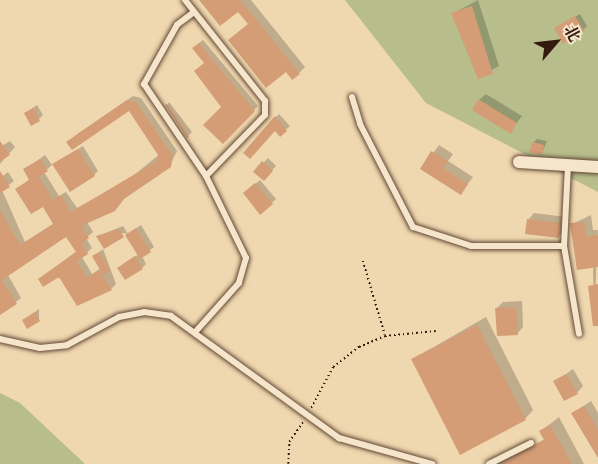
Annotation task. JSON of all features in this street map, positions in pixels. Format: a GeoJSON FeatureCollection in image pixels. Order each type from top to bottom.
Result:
{"type":"FeatureCollection","features":[{"type":"Feature","properties":{"kind":"street"},"geometry":{"type":"LineString","coordinates":[[519,162],[598,167]]}},
{"type":"Feature","properties":{"kind":"lane"},"geometry":{"type":"LineString","coordinates":[[185,0],[265,101],[265,116],[206,176]]}},
{"type":"Feature","properties":{"kind":"lane"},"geometry":{"type":"LineString","coordinates":[[194,12],[177,25],[144,84],[206,176],[246,258],[239,283],[197,330]]}},
{"type":"Feature","properties":{"kind":"lane"},"geometry":{"type":"LineString","coordinates":[[352,97],[360,124],[413,227],[471,246],[564,246]]}},
{"type":"Feature","properties":{"kind":"lane"},"geometry":{"type":"LineString","coordinates":[[568,165],[564,246],[579,334]]}},
{"type":"Feature","properties":{"kind":"lane"},"geometry":{"type":"LineString","coordinates":[[0,339],[40,348],[67,345],[119,317],[144,312],[171,316],[197,330],[339,438],[432,464]]}},
{"type":"Feature","properties":{"kind":"lane"},"geometry":{"type":"LineString","coordinates":[[489,464],[531,443]]}},
{"type":"Feature","properties":{"kind":"path"},"geometry":{"type":"LineString","coordinates":[[363,261],[385,336]]}},
{"type":"Feature","properties":{"kind":"path"},"geometry":{"type":"LineString","coordinates":[[288,464],[290,442],[333,367],[385,336],[436,331]]}},
{"type":"Feature","properties":{"kind":"green space"},"geometry":{"type":"Polygon","coordinates":[[[345,0],[598,0],[598,192],[426,103],[345,0]]]}},
{"type":"Feature","properties":{"kind":"green space"},"geometry":{"type":"Polygon","coordinates":[[[0,393],[20,403],[85,464],[0,464],[0,393]]]}},
{"type":"Feature","properties":{"kind":"building"},"geometry":{"type":"Polygon","coordinates":[[[199,0],[240,0],[300,74],[292,80],[286,72],[266,88],[228,40],[248,24],[238,12],[220,26],[199,0]]]}},
{"type":"Feature","properties":{"kind":"building"},"geometry":{"type":"Polygon","coordinates":[[[472,6],[493,74],[478,79],[451,13],[472,6]]]}},
{"type":"Feature","properties":{"kind":"building"},"geometry":{"type":"Polygon","coordinates":[[[575,16],[584,31],[563,44],[554,28],[575,16]]]}},
{"type":"Feature","properties":{"kind":"building"},"geometry":{"type":"Polygon","coordinates":[[[199,43],[255,111],[223,144],[203,125],[221,107],[194,71],[204,63],[192,48],[199,43]]]}},
{"type":"Feature","properties":{"kind":"building"},"geometry":{"type":"Polygon","coordinates":[[[478,99],[517,123],[511,134],[472,110],[478,99]]]}},
{"type":"Feature","properties":{"kind":"building"},"geometry":{"type":"Polygon","coordinates":[[[127,100],[136,102],[173,156],[171,167],[124,199],[115,211],[81,226],[89,238],[82,243],[88,254],[77,261],[87,278],[99,270],[112,290],[77,306],[59,277],[43,287],[38,279],[76,252],[66,237],[2,280],[17,304],[0,315],[0,209],[20,245],[53,224],[43,207],[31,214],[15,189],[29,180],[23,169],[40,159],[48,171],[39,177],[53,200],[61,195],[71,212],[157,161],[158,155],[129,111],[72,150],[66,142],[127,100]]]}},
{"type":"Feature","properties":{"kind":"building"},"geometry":{"type":"Polygon","coordinates":[[[167,104],[189,137],[187,138],[165,105],[167,104]]]}},
{"type":"Feature","properties":{"kind":"building"},"geometry":{"type":"Polygon","coordinates":[[[33,108],[40,121],[31,126],[24,113],[33,108]]]}},
{"type":"Feature","properties":{"kind":"building"},"geometry":{"type":"Polygon","coordinates":[[[275,116],[287,131],[280,137],[275,131],[250,159],[243,153],[275,116]]]}},
{"type":"Feature","properties":{"kind":"building"},"geometry":{"type":"Polygon","coordinates":[[[0,141],[10,155],[0,161],[0,141]]]}},
{"type":"Feature","properties":{"kind":"building"},"geometry":{"type":"Polygon","coordinates":[[[532,142],[544,145],[542,155],[529,152],[532,142]]]}},
{"type":"Feature","properties":{"kind":"building"},"geometry":{"type":"Polygon","coordinates":[[[78,149],[95,176],[70,192],[52,164],[78,149]]]}},
{"type":"Feature","properties":{"kind":"building"},"geometry":{"type":"Polygon","coordinates":[[[431,151],[448,161],[443,168],[468,184],[461,195],[420,169],[431,151]]]}},
{"type":"Feature","properties":{"kind":"building"},"geometry":{"type":"Polygon","coordinates":[[[262,161],[273,171],[264,181],[253,172],[262,161]]]}},
{"type":"Feature","properties":{"kind":"building"},"geometry":{"type":"Polygon","coordinates":[[[0,171],[10,187],[0,193],[0,171]]]}},
{"type":"Feature","properties":{"kind":"building"},"geometry":{"type":"Polygon","coordinates":[[[255,183],[273,204],[260,215],[243,193],[255,183]]]}},
{"type":"Feature","properties":{"kind":"building"},"geometry":{"type":"Polygon","coordinates":[[[527,219],[560,223],[559,238],[525,234],[527,219]]]}},
{"type":"Feature","properties":{"kind":"building"},"geometry":{"type":"Polygon","coordinates":[[[584,222],[586,237],[598,235],[598,267],[577,270],[570,223],[584,222]]]}},
{"type":"Feature","properties":{"kind":"building"},"geometry":{"type":"Polygon","coordinates":[[[136,228],[151,252],[140,259],[125,235],[136,228]]]}},
{"type":"Feature","properties":{"kind":"building"},"geometry":{"type":"Polygon","coordinates":[[[119,229],[124,237],[104,249],[96,236],[119,229]]]}},
{"type":"Feature","properties":{"kind":"building"},"geometry":{"type":"Polygon","coordinates":[[[99,252],[110,271],[103,275],[92,256],[99,252]]]}},
{"type":"Feature","properties":{"kind":"building"},"geometry":{"type":"Polygon","coordinates":[[[135,256],[143,269],[125,280],[117,268],[135,256]]]}},
{"type":"Feature","properties":{"kind":"building"},"geometry":{"type":"Polygon","coordinates":[[[598,284],[598,326],[593,326],[588,286],[598,284]]]}},
{"type":"Feature","properties":{"kind":"building"},"geometry":{"type":"Polygon","coordinates":[[[516,307],[518,335],[497,336],[495,308],[516,307]]]}},
{"type":"Feature","properties":{"kind":"building"},"geometry":{"type":"Polygon","coordinates":[[[35,312],[40,321],[27,329],[22,320],[35,312]]]}},
{"type":"Feature","properties":{"kind":"building"},"geometry":{"type":"Polygon","coordinates":[[[477,325],[526,420],[460,455],[411,359],[477,325]]]}},
{"type":"Feature","properties":{"kind":"building"},"geometry":{"type":"Polygon","coordinates":[[[566,374],[578,394],[564,401],[553,381],[566,374]]]}},
{"type":"Feature","properties":{"kind":"building"},"geometry":{"type":"Polygon","coordinates":[[[584,406],[598,430],[598,458],[571,413],[584,406]]]}},
{"type":"Feature","properties":{"kind":"building"},"geometry":{"type":"Polygon","coordinates":[[[550,425],[572,464],[501,464],[544,440],[539,431],[550,425]]]}}]}
